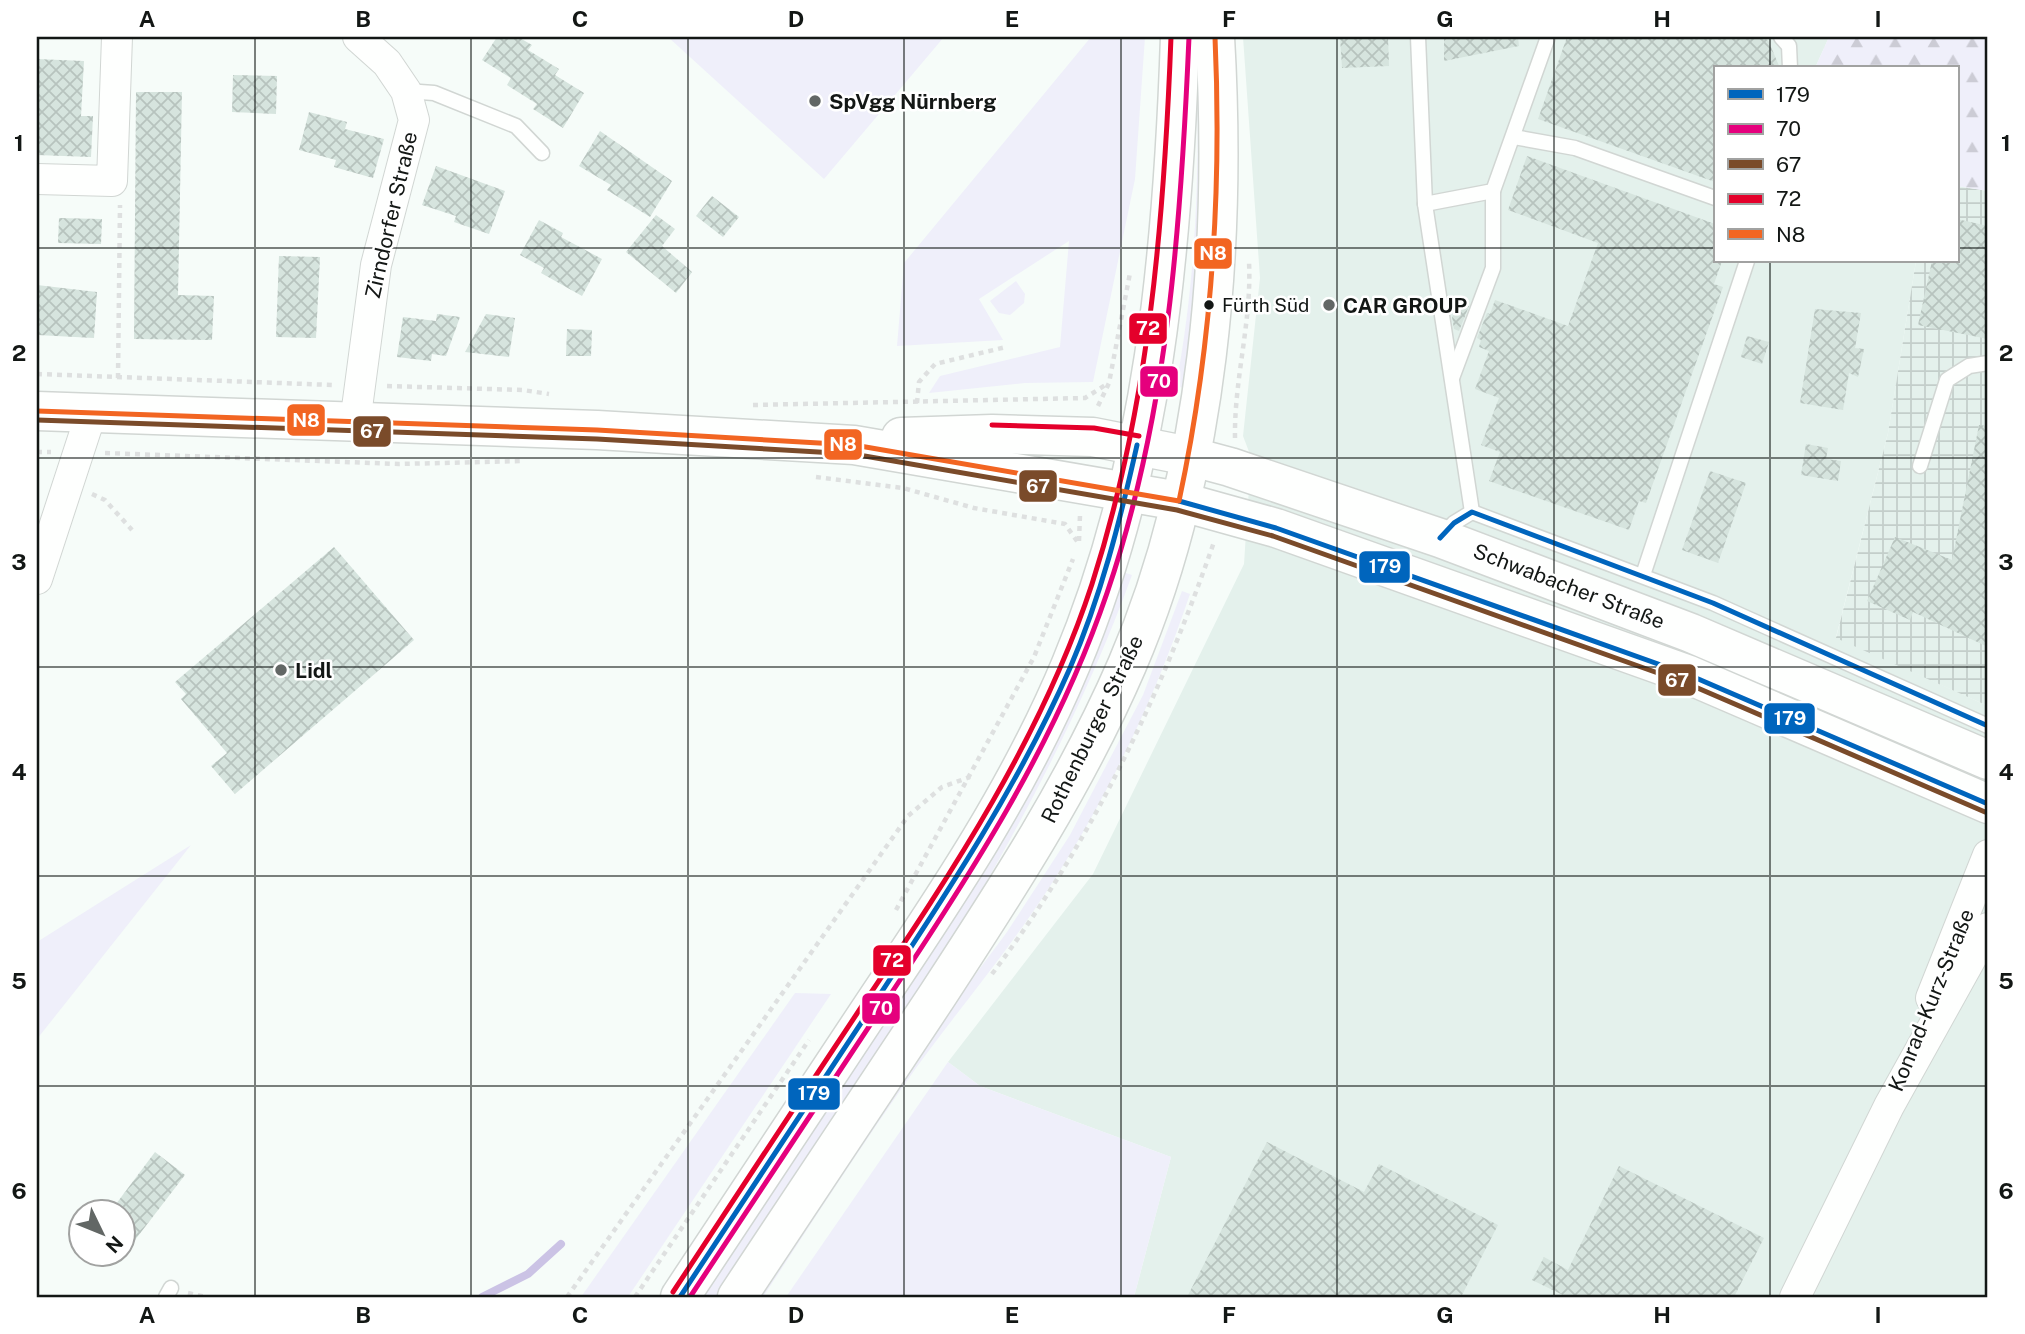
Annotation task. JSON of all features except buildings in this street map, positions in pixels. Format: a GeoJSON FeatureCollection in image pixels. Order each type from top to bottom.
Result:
{"type":"FeatureCollection","features":[{"type":"Feature","properties":{"kind":"main road"},"geometry":{"type":"LineString","coordinates":[[680,1297],[948,892],[1011,786],[1044,724],[1078,648],[1103,576],[1127,491],[1153,360],[1168,248],[1180,37]]}},
{"type":"Feature","properties":{"kind":"main road","name":"Rothenburger Straße"},"geometry":{"type":"LineString","coordinates":[[737,1297],[1022,865],[1063,796],[1128,663],[1153,597],[1179,501],[1208,338],[1215,247],[1218,150],[1215,37]]}},
{"type":"Feature","properties":{"kind":"main road"},"geometry":{"type":"LineString","coordinates":[[37,411],[109,402],[355,423],[597,430],[854,445]]}},
{"type":"Feature","properties":{"kind":"main road","name":"Schwabacher Straße"},"geometry":{"type":"LineString","coordinates":[[854,445],[915,419],[1093,437],[1189,456],[1440,538],[1691,633],[1988,760]]}},
{"type":"Feature","properties":{"kind":"main road","name":"Schwabacher Straße"},"geometry":{"type":"LineString","coordinates":[[854,445],[1179,501],[1276,528],[1676,670],[1988,804]]}},
{"type":"Feature","properties":{"kind":"street"},"geometry":{"type":"LineString","coordinates":[[37,179],[112,181],[117,37]]}},
{"type":"Feature","properties":{"kind":"street","name":"Zirndorfer Straße"},"geometry":{"type":"LineString","coordinates":[[355,423],[376,265],[414,120],[406,91],[387,63],[358,37]]}},
{"type":"Feature","properties":{"kind":"street"},"geometry":{"type":"LineString","coordinates":[[37,579],[79,452],[109,402]]}},
{"type":"Feature","properties":{"kind":"street","name":"Konrad-Kurz-Straße"},"geometry":{"type":"LineString","coordinates":[[1889,1106],[1988,855]]}},
{"type":"Feature","properties":{"kind":"street","name":"Konrad-Kurz-Straße"},"geometry":{"type":"LineString","coordinates":[[1795,1297],[1889,1106],[1988,928]]}},
{"type":"Feature","properties":{"kind":"lane"},"geometry":{"type":"LineString","coordinates":[[1418,37],[1425,204],[1472,512]]}},
{"type":"Feature","properties":{"kind":"lane"},"geometry":{"type":"LineString","coordinates":[[1451,379],[1493,268],[1493,191],[1548,37]]}},
{"type":"Feature","properties":{"kind":"lane"},"geometry":{"type":"LineString","coordinates":[[1781,37],[1789,46],[1790,66]]}},
{"type":"Feature","properties":{"kind":"lane"},"geometry":{"type":"LineString","coordinates":[[406,91],[434,93],[516,126],[542,153]]}},
{"type":"Feature","properties":{"kind":"lane"},"geometry":{"type":"LineString","coordinates":[[1514,137],[1575,148],[1714,198]]}},
{"type":"Feature","properties":{"kind":"lane"},"geometry":{"type":"LineString","coordinates":[[1425,204],[1493,191]]}},
{"type":"Feature","properties":{"kind":"lane"},"geometry":{"type":"LineString","coordinates":[[1643,575],[1747,262]]}},
{"type":"Feature","properties":{"kind":"lane"},"geometry":{"type":"LineString","coordinates":[[1920,466],[1947,380],[1969,366],[1988,363]]}},
{"type":"Feature","properties":{"kind":"lane"},"geometry":{"type":"LineString","coordinates":[[1472,512],[1643,575],[1988,726]]}},
{"type":"Feature","properties":{"kind":"lane"},"geometry":{"type":"LineString","coordinates":[[1440,538],[1454,523],[1472,512]]}},
{"type":"Feature","properties":{"kind":"path"},"geometry":{"type":"LineString","coordinates":[[109,402],[120,195],[112,181]]}},
{"type":"Feature","properties":{"kind":"path"},"geometry":{"type":"LineString","coordinates":[[915,419],[919,382],[935,364],[1006,346]]}},
{"type":"Feature","properties":{"kind":"path"},"geometry":{"type":"LineString","coordinates":[[37,374],[109,402],[359,386],[523,390],[559,396]]}},
{"type":"Feature","properties":{"kind":"path"},"geometry":{"type":"LineString","coordinates":[[739,405],[915,419],[1085,398],[1109,383]]}},
{"type":"Feature","properties":{"kind":"path"},"geometry":{"type":"LineString","coordinates":[[1235,410],[1235,447]]}},
{"type":"Feature","properties":{"kind":"path"},"geometry":{"type":"LineString","coordinates":[[37,452],[398,464]]}},
{"type":"Feature","properties":{"kind":"path"},"geometry":{"type":"LineString","coordinates":[[69,484],[105,500],[132,530]]}},
{"type":"Feature","properties":{"kind":"path"},"geometry":{"type":"LineString","coordinates":[[903,488],[974,508],[1065,524],[1079,544]]}},
{"type":"Feature","properties":{"kind":"path"},"geometry":{"type":"LineString","coordinates":[[893,914],[1034,657],[1079,544],[1081,509]]}},
{"type":"Feature","properties":{"kind":"path"},"geometry":{"type":"LineString","coordinates":[[567,1297],[908,816],[942,787],[970,777]]}},
{"type":"Feature","properties":{"kind":"path"},"geometry":{"type":"LineString","coordinates":[[635,1297],[813,1035]]}},
{"type":"Feature","properties":{"kind":"shaded area"},"geometry":{"type":"Polygon","coordinates":[[[1243,37],[1829,37],[1816,66],[1714,66],[1714,262],[1916,262],[1888,433],[1836,637],[1988,706],[1988,1297],[1134,1297],[1171,1157],[980,1086],[948,1062],[1093,874],[1244,564],[1251,457],[1243,436],[1260,278],[1243,37]]]}},
{"type":"Feature","properties":{"kind":"shaded area"},"geometry":{"type":"Polygon","coordinates":[[[1958,186],[1988,191],[1988,706],[1836,638],[1888,433],[1916,262],[1958,262],[1958,186]]]}},
{"type":"Feature","properties":{"kind":"green space","name":"SpVgg Nürnberg"},"geometry":{"type":"Polygon","coordinates":[[[668,37],[944,37],[824,179],[668,37]]]}},
{"type":"Feature","properties":{"kind":"green space"},"geometry":{"type":"Polygon","coordinates":[[[1091,37],[1145,37],[1135,179],[1093,382],[1025,383],[929,393],[940,376],[1060,347],[1069,241],[979,299],[1003,340],[897,346],[904,263],[1091,37]]]}},
{"type":"Feature","properties":{"kind":"green space"},"geometry":{"type":"Polygon","coordinates":[[[1196,37],[1206,198],[1188,389],[1176,386],[1189,298],[1196,212],[1196,37]]]}},
{"type":"Feature","properties":{"kind":"green space"},"geometry":{"type":"Polygon","coordinates":[[[1829,37],[1988,37],[1988,191],[1958,186],[1958,66],[1816,66],[1829,37]]]}},
{"type":"Feature","properties":{"kind":"green space"},"geometry":{"type":"Polygon","coordinates":[[[1016,281],[1025,294],[1024,303],[1010,315],[999,313],[990,301],[1016,281]]]}},
{"type":"Feature","properties":{"kind":"green space"},"geometry":{"type":"Polygon","coordinates":[[[1120,571],[1132,575],[1093,672],[1049,766],[948,948],[721,1297],[697,1297],[1120,571]]]}},
{"type":"Feature","properties":{"kind":"green space"},"geometry":{"type":"Polygon","coordinates":[[[1182,591],[1190,594],[1141,720],[1100,801],[1055,879],[896,1096],[763,1297],[754,1297],[917,1053],[1007,932],[1070,835],[1143,695],[1182,591]]]}},
{"type":"Feature","properties":{"kind":"green space"},"geometry":{"type":"Polygon","coordinates":[[[191,845],[37,1039],[37,942],[191,845]]]}},
{"type":"Feature","properties":{"kind":"green space"},"geometry":{"type":"Polygon","coordinates":[[[795,993],[831,994],[628,1297],[581,1297],[795,993]]]}},
{"type":"Feature","properties":{"kind":"green space"},"geometry":{"type":"Polygon","coordinates":[[[948,1062],[980,1086],[1171,1157],[1134,1297],[786,1297],[948,1062]]]}},
{"type":"Feature","properties":{"kind":"waterway"},"geometry":{"type":"LineString","coordinates":[[482,1297],[528,1274],[561,1244]]}},
{"type":"Feature","properties":{"kind":"transit line","name":"72"},"geometry":{"type":"LineString","coordinates":[[673,1292],[962,853],[1021,749],[1071,641],[1092,584],[1111,517],[1140,382],[1158,245],[1171,37]]}},
{"type":"Feature","properties":{"kind":"transit line","name":"70"},"geometry":{"type":"LineString","coordinates":[[690,1297],[976,862],[1035,758],[1086,649],[1128,526],[1158,388],[1176,248],[1189,37]]}},
{"type":"Feature","properties":{"kind":"transit line","name":"N8"},"geometry":{"type":"LineString","coordinates":[[37,411],[597,430],[854,445],[1179,501],[1200,386],[1212,270],[1217,154],[1215,37]]}},
{"type":"Feature","properties":{"kind":"transit line","name":"67"},"geometry":{"type":"LineString","coordinates":[[37,420],[597,439],[853,454],[1177,510],[1273,536],[1686,683],[1985,812]]}},
{"type":"Feature","properties":{"kind":"transit line","name":"72"},"geometry":{"type":"LineString","coordinates":[[992,425],[1094,428],[1139,436]]}},
{"type":"Feature","properties":{"kind":"transit line","name":"179"},"geometry":{"type":"LineString","coordinates":[[680,1297],[950,888],[1026,758],[1070,668],[1091,613],[1117,530],[1137,445]]}},
{"type":"Feature","properties":{"kind":"transit line","name":"179"},"geometry":{"type":"LineString","coordinates":[[1179,501],[1276,528],[1689,675],[1988,804]]}},
{"type":"Feature","properties":{"kind":"transit line","name":"179"},"geometry":{"type":"LineString","coordinates":[[1440,538],[1454,523],[1472,512],[1713,603],[1988,726]]}},
{"type":"Feature","properties":{"kind":"place","name":"SpVgg Nürnberg"},"geometry":{"type":"Point","coordinates":[815,101]}},
{"type":"Feature","properties":{"kind":"place","name":"Fürth Süd"},"geometry":{"type":"Point","coordinates":[1209,305]}},
{"type":"Feature","properties":{"kind":"place","name":"CAR GROUP"},"geometry":{"type":"Point","coordinates":[1329,305]}},
{"type":"Feature","properties":{"kind":"place","name":"Lidl"},"geometry":{"type":"Point","coordinates":[281,670]}}]}
